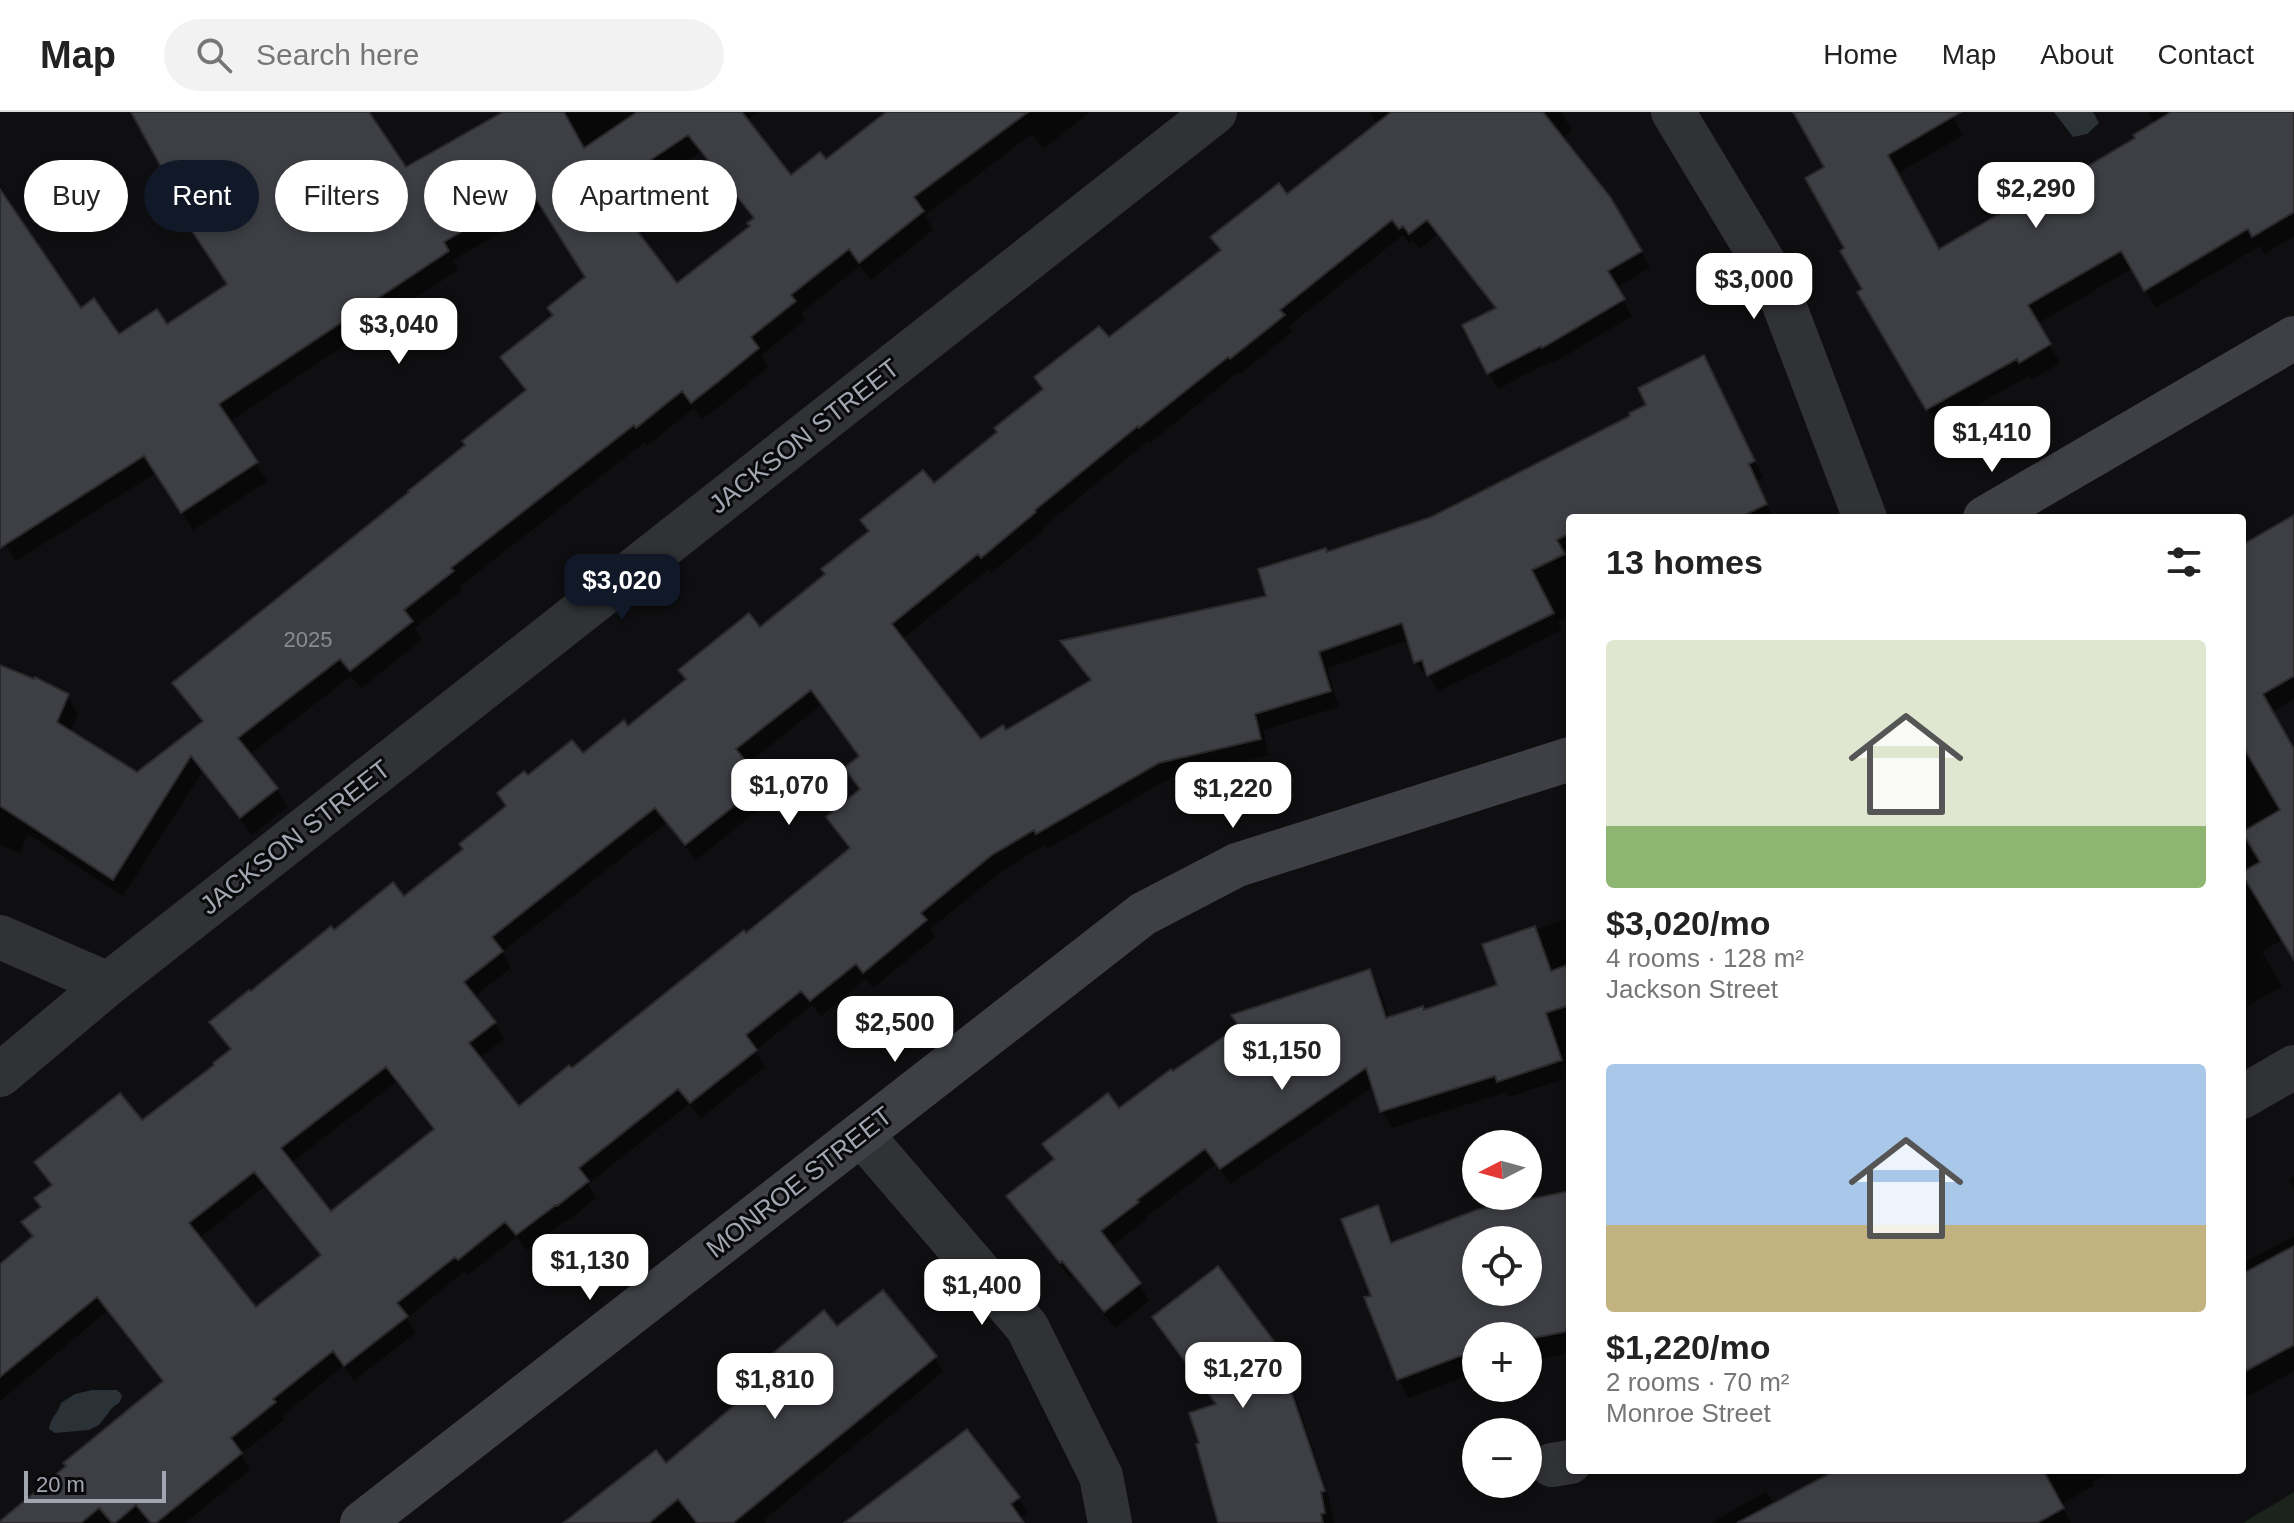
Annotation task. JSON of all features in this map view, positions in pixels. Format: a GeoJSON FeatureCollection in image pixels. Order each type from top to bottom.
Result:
{"type":"FeatureCollection","features":[{"type":"Feature","properties":{"kind":"main road"},"geometry":{"type":"LineString","coordinates":[[1992,514],[2294,338]]}},
{"type":"Feature","properties":{"kind":"main road","name":"MONROE STREET"},"geometry":{"type":"LineString","coordinates":[[362,1523],[1143,914],[1237,865],[1566,760]]}},
{"type":"Feature","properties":{"kind":"street","name":"JACKSON STREET"},"geometry":{"type":"LineString","coordinates":[[0,1075],[108,984],[1215,112]]}},
{"type":"Feature","properties":{"kind":"street"},"geometry":{"type":"LineString","coordinates":[[1673,112],[1775,281],[1863,514]]}},
{"type":"Feature","properties":{"kind":"street"},"geometry":{"type":"LineString","coordinates":[[0,937],[108,984]]}},
{"type":"Feature","properties":{"kind":"street"},"geometry":{"type":"LineString","coordinates":[[2246,1095],[2294,1067]]}},
{"type":"Feature","properties":{"kind":"street"},"geometry":{"type":"LineString","coordinates":[[861,1134],[1027,1327],[1101,1476],[1110,1523]]}},
{"type":"Feature","properties":{"kind":"shaded area"},"geometry":{"type":"Polygon","coordinates":[[[2054,112],[2093,112],[2099,123],[2087,134],[2073,137],[2054,112]]]}},
{"type":"Feature","properties":{"kind":"shaded area"},"geometry":{"type":"Polygon","coordinates":[[[117,1390],[122,1395],[120,1402],[99,1425],[89,1430],[55,1433],[49,1429],[61,1403],[75,1394],[117,1390]]]}},
{"type":"Feature","properties":{"kind":"shaded area"},"geometry":{"type":"Polygon","coordinates":[[[2294,1492],[2294,1523],[2243,1523],[2294,1492]]]}},
{"type":"Feature","properties":{"kind":"building"},"geometry":{"type":"Polygon","coordinates":[[[131,112],[369,112],[401,160],[275,160],[275,232],[408,232],[408,166],[503,112],[564,112],[584,148],[637,112],[742,112],[791,175],[820,152],[826,159],[886,112],[1028,112],[914,197],[924,211],[859,263],[849,249],[791,295],[796,301],[751,337],[759,348],[719,381],[691,403],[682,391],[636,428],[634,425],[451,568],[454,571],[404,610],[413,621],[350,671],[340,659],[238,738],[278,788],[240,818],[191,756],[113,880],[0,806],[0,665],[35,677],[69,694],[57,722],[137,772],[203,721],[172,683],[409,492],[465,445],[462,441],[526,390],[500,357],[553,315],[547,308],[585,277],[557,232],[638,232],[677,283],[750,226],[747,223],[754,218],[737,197],[737,160],[708,160],[688,135],[651,160],[552,160],[552,224],[536,199],[536,160],[424,160],[424,232],[461,232],[444,242],[449,251],[219,404],[258,462],[181,513],[144,456],[0,548],[0,189],[24,224],[24,232],[29,232],[81,308],[94,298],[119,334],[157,309],[167,324],[227,284],[193,232],[259,232],[259,160],[157,160],[131,112]]]}},
{"type":"Feature","properties":{"kind":"building"},"geometry":{"type":"Polygon","coordinates":[[[1391,112],[1543,112],[1611,198],[1642,251],[1608,271],[1625,299],[1542,348],[1487,374],[1462,325],[1496,308],[1427,220],[1409,234],[1403,226],[1399,229],[1392,220],[1280,310],[1285,315],[1138,426],[981,558],[978,554],[892,624],[981,739],[1003,725],[1006,730],[1091,680],[1060,641],[1266,596],[1258,569],[1326,548],[1327,552],[1431,517],[1630,416],[1629,413],[1646,405],[1638,388],[1704,355],[1755,461],[1749,464],[1767,504],[1746,514],[1566,514],[1566,535],[1557,540],[1565,554],[1532,570],[1554,613],[1427,676],[1422,660],[1414,663],[1402,623],[1319,652],[1331,691],[1255,714],[1261,739],[1159,763],[1036,834],[1034,830],[992,855],[921,913],[927,920],[863,973],[856,964],[810,1001],[801,991],[746,1035],[757,1050],[690,1103],[678,1089],[579,1168],[589,1181],[557,1206],[516,1235],[505,1222],[397,1303],[408,1316],[344,1366],[333,1351],[273,1399],[276,1402],[231,1438],[242,1453],[156,1523],[151,1523],[136,1505],[115,1523],[99,1508],[81,1523],[0,1523],[66,1466],[63,1463],[163,1381],[97,1297],[0,1377],[0,1264],[33,1236],[21,1222],[41,1207],[34,1198],[52,1185],[34,1162],[120,1093],[142,1120],[214,1065],[231,1049],[209,1022],[331,926],[334,930],[393,882],[404,896],[463,849],[459,844],[506,806],[497,793],[524,771],[528,775],[572,740],[583,753],[624,720],[628,726],[686,679],[678,670],[749,613],[760,627],[825,574],[821,569],[869,531],[860,520],[923,470],[934,483],[997,432],[994,428],[1043,389],[1034,377],[1099,326],[1109,337],[1221,250],[1210,237],[1279,183],[1287,194],[1391,112]],[[811,690],[736,749],[763,783],[685,845],[655,808],[492,937],[503,951],[464,982],[496,1022],[469,1043],[519,1106],[569,1065],[572,1068],[744,930],[746,933],[850,848],[826,817],[860,789],[844,768],[859,756],[811,690]],[[386,1067],[281,1148],[331,1211],[434,1129],[386,1067]],[[254,1172],[189,1223],[256,1307],[321,1255],[254,1172]]]}},
{"type":"Feature","properties":{"kind":"building"},"geometry":{"type":"Polygon","coordinates":[[[1793,112],[1961,112],[1888,155],[1939,249],[2028,197],[2031,200],[2135,138],[2133,135],[2171,112],[2294,112],[2294,212],[2252,237],[2248,229],[2144,291],[2121,251],[2028,305],[2051,344],[2019,363],[2017,359],[1926,410],[1857,292],[1862,289],[1840,251],[1844,248],[1805,178],[1824,167],[1793,112]]]}},
{"type":"Feature","properties":{"kind":"building"},"geometry":{"type":"Polygon","coordinates":[[[2294,515],[2294,676],[2263,694],[2294,749],[2294,960],[2246,881],[2246,870],[2260,862],[2246,839],[2246,830],[2280,810],[2246,752],[2246,543],[2294,515]]]}},
{"type":"Feature","properties":{"kind":"building"},"geometry":{"type":"Polygon","coordinates":[[[1535,926],[1551,971],[1566,965],[1566,1006],[1546,1013],[1562,1060],[1497,1082],[1495,1076],[1380,1112],[1366,1068],[1220,1169],[1205,1149],[1101,1231],[1141,1283],[1104,1312],[1006,1196],[1054,1159],[1042,1144],[1108,1093],[1119,1108],[1171,1069],[1173,1071],[1239,1026],[1231,1015],[1370,969],[1386,1018],[1423,1006],[1424,1010],[1497,985],[1482,944],[1535,926]]]}},
{"type":"Feature","properties":{"kind":"building"},"geometry":{"type":"Polygon","coordinates":[[[1566,1192],[1566,1332],[1542,1336],[1542,1322],[1462,1322],[1462,1355],[1397,1380],[1364,1297],[1371,1296],[1341,1219],[1378,1205],[1391,1243],[1476,1210],[1542,1210],[1542,1197],[1566,1192]]]}},
{"type":"Feature","properties":{"kind":"building"},"geometry":{"type":"Polygon","coordinates":[[[2294,1246],[2294,1345],[2246,1371],[2246,1272],[2294,1246]]]}},
{"type":"Feature","properties":{"kind":"building"},"geometry":{"type":"Polygon","coordinates":[[[1218,1266],[1274,1341],[1325,1491],[1321,1492],[1325,1513],[1321,1514],[1323,1523],[1218,1523],[1189,1413],[1216,1404],[1152,1317],[1218,1266]]]}},
{"type":"Feature","properties":{"kind":"building"},"geometry":{"type":"Polygon","coordinates":[[[883,1290],[937,1356],[733,1523],[697,1523],[678,1499],[649,1523],[563,1523],[656,1450],[666,1463],[768,1377],[758,1366],[824,1310],[837,1326],[883,1290]]]}},
{"type":"Feature","properties":{"kind":"building"},"geometry":{"type":"Polygon","coordinates":[[[967,1429],[1020,1497],[1011,1504],[1024,1523],[844,1523],[967,1429]]]}},
{"type":"Feature","properties":{"kind":"building"},"geometry":{"type":"Polygon","coordinates":[[[1829,1474],[2045,1474],[2064,1508],[2037,1523],[1737,1523],[1829,1474]]]}}]}
